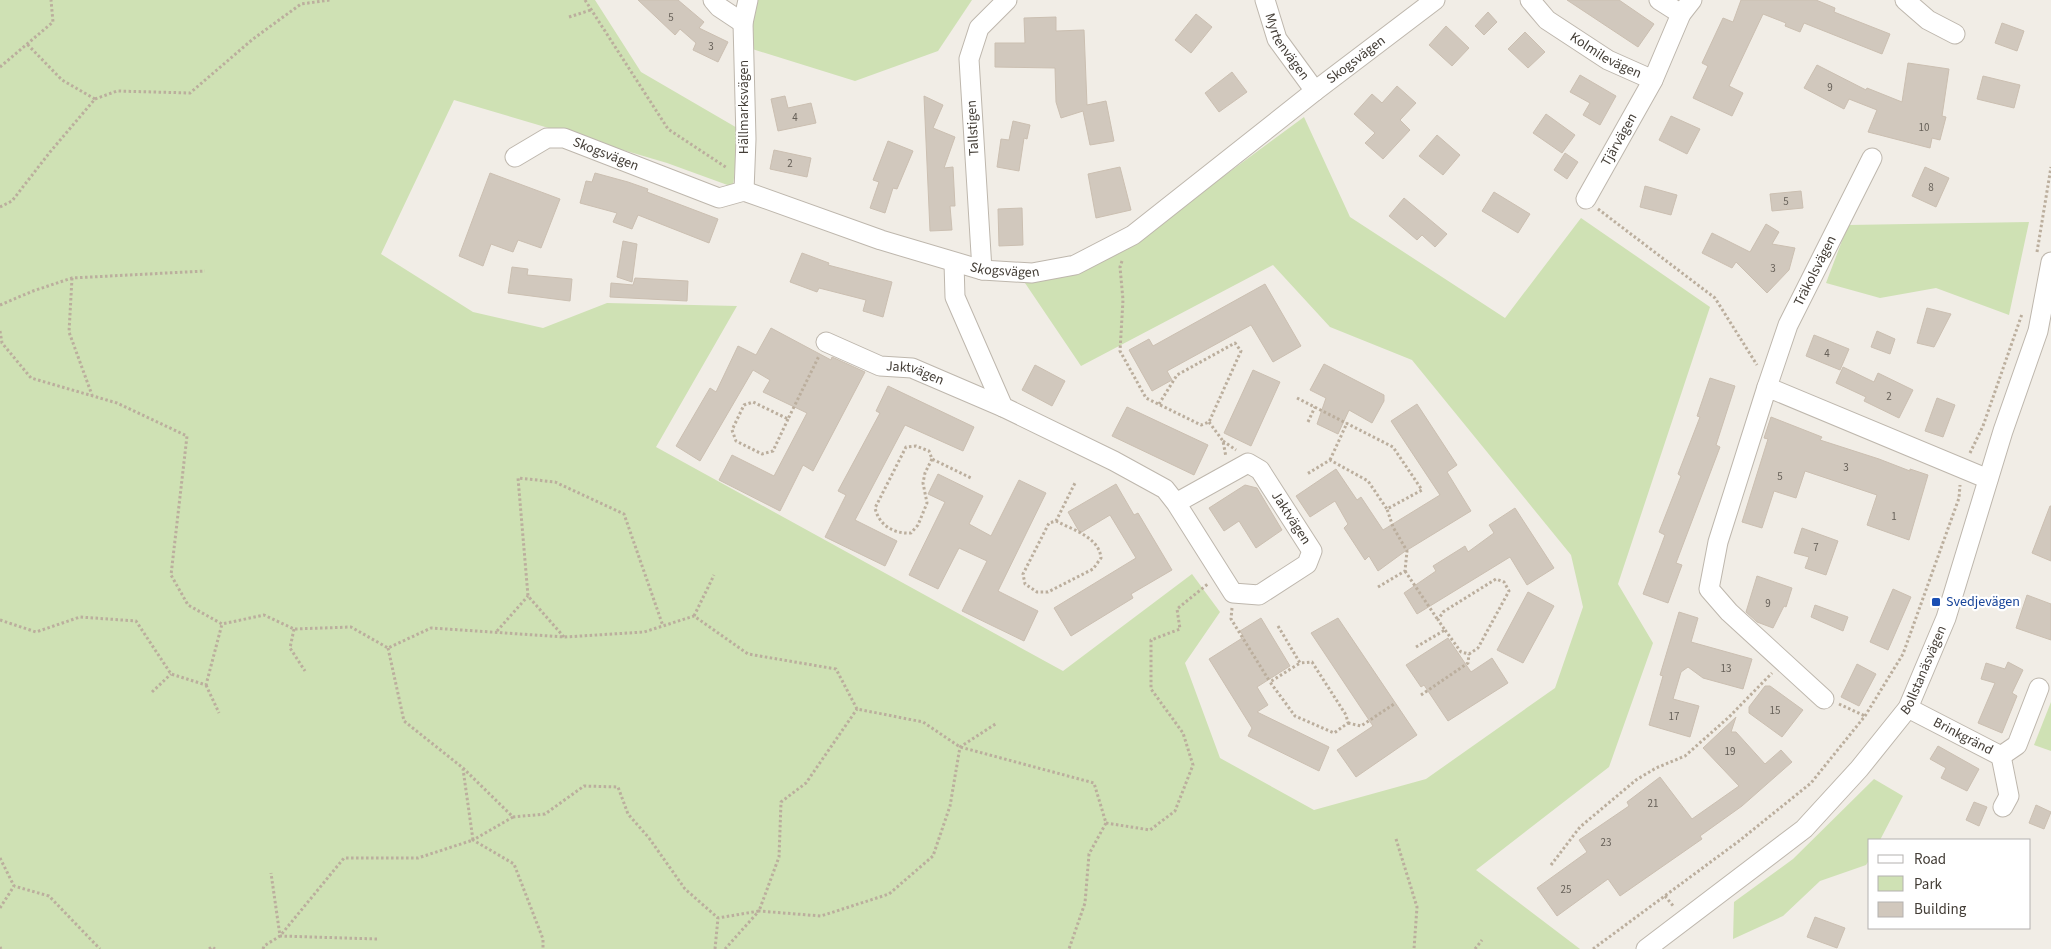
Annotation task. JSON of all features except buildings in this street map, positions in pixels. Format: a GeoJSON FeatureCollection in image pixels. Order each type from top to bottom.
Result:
{"type":"FeatureCollection","features":[{"type":"Feature","properties":{"kind":"street"},"geometry":{"type":"LineString","coordinates":[[713,0],[719,7],[743,23]]}},
{"type":"Feature","properties":{"kind":"street","name":"Hällmarksvägen"},"geometry":{"type":"LineString","coordinates":[[744,185],[746,139],[743,23],[748,0]]}},
{"type":"Feature","properties":{"kind":"street","name":"Tallstigen"},"geometry":{"type":"LineString","coordinates":[[982,270],[969,59],[979,28],[1007,0]]}},
{"type":"Feature","properties":{"kind":"street","name":"Myrtenvägen"},"geometry":{"type":"LineString","coordinates":[[1265,0],[1277,39],[1315,90]]}},
{"type":"Feature","properties":{"kind":"street","name":"Skogsvägen"},"geometry":{"type":"LineString","coordinates":[[515,157],[547,138],[564,138],[719,198],[744,185],[881,240],[954,263],[982,270],[1032,273],[1075,265],[1133,235],[1315,90],[1435,0]]}},
{"type":"Feature","properties":{"kind":"street","name":"Kolmilevägen"},"geometry":{"type":"LineString","coordinates":[[1530,0],[1547,20],[1608,60],[1653,80],[1687,7],[1659,0]]}},
{"type":"Feature","properties":{"kind":"street"},"geometry":{"type":"LineString","coordinates":[[1906,0],[1928,20],[1955,34]]}},
{"type":"Feature","properties":{"kind":"street","name":"Tjärvägen"},"geometry":{"type":"LineString","coordinates":[[1586,199],[1653,80]]}},
{"type":"Feature","properties":{"kind":"street","name":"Träkolsvägen"},"geometry":{"type":"LineString","coordinates":[[1767,387],[1788,325],[1872,158]]}},
{"type":"Feature","properties":{"kind":"street","name":"Bollstanäsvägen"},"geometry":{"type":"LineString","coordinates":[[1654,947],[1804,829],[1859,769],[1908,708],[1946,618],[1988,480],[2038,331],[2044,259]]}},
{"type":"Feature","properties":{"kind":"street"},"geometry":{"type":"LineString","coordinates":[[954,263],[955,297],[1003,407]]}},
{"type":"Feature","properties":{"kind":"street","name":"Jaktvägen"},"geometry":{"type":"LineString","coordinates":[[826,342],[880,366],[912,368],[1003,407],[1131,470],[1165,489],[1176,503],[1233,593],[1259,594],[1307,564],[1312,551],[1260,470],[1248,463],[1176,503]]}},
{"type":"Feature","properties":{"kind":"street"},"geometry":{"type":"LineString","coordinates":[[1824,700],[1729,612],[1709,590],[1718,542],[1767,387],[1988,480]]}},
{"type":"Feature","properties":{"kind":"street","name":"Brinkgränd"},"geometry":{"type":"LineString","coordinates":[[1908,708],[2001,756],[2017,745],[2039,688]]}},
{"type":"Feature","properties":{"kind":"street"},"geometry":{"type":"LineString","coordinates":[[2001,756],[2009,796],[2003,807]]}},
{"type":"Feature","properties":{"kind":"path"},"geometry":{"type":"LineString","coordinates":[[0,67],[53,22],[52,0]]}},
{"type":"Feature","properties":{"kind":"path"},"geometry":{"type":"LineString","coordinates":[[0,207],[12,201],[95,99],[117,91],[190,93],[253,39],[301,4],[330,0]]}},
{"type":"Feature","properties":{"kind":"path"},"geometry":{"type":"LineString","coordinates":[[585,0],[668,128],[744,185]]}},
{"type":"Feature","properties":{"kind":"path"},"geometry":{"type":"LineString","coordinates":[[569,17],[590,10]]}},
{"type":"Feature","properties":{"kind":"path"},"geometry":{"type":"LineString","coordinates":[[27,44],[62,80],[95,99]]}},
{"type":"Feature","properties":{"kind":"path"},"geometry":{"type":"LineString","coordinates":[[2044,259],[2051,167]]}},
{"type":"Feature","properties":{"kind":"path"},"geometry":{"type":"LineString","coordinates":[[1586,199],[1716,298],[1758,365],[1767,387]]}},
{"type":"Feature","properties":{"kind":"path"},"geometry":{"type":"LineString","coordinates":[[1133,235],[1120,267],[1123,300],[1120,351],[1146,398],[1200,425],[1208,422],[1241,351],[1235,344],[1177,376],[1159,404]]}},
{"type":"Feature","properties":{"kind":"path"},"geometry":{"type":"LineString","coordinates":[[0,305],[33,291],[72,278],[205,271]]}},
{"type":"Feature","properties":{"kind":"path"},"geometry":{"type":"LineString","coordinates":[[72,278],[69,332],[92,396]]}},
{"type":"Feature","properties":{"kind":"path"},"geometry":{"type":"LineString","coordinates":[[1593,949],[1739,841],[1812,782],[1865,716],[1903,654],[1959,498],[1962,470],[1983,426],[2023,309]]}},
{"type":"Feature","properties":{"kind":"path"},"geometry":{"type":"LineString","coordinates":[[0,331],[1,343],[31,378],[118,403],[187,436],[171,575],[188,605],[222,624],[264,615],[294,629],[352,627],[388,648],[404,721],[463,768],[513,817]]}},
{"type":"Feature","properties":{"kind":"path"},"geometry":{"type":"LineString","coordinates":[[788,419],[753,402],[744,405],[732,430],[736,441],[762,454],[773,451],[826,342]]}},
{"type":"Feature","properties":{"kind":"path"},"geometry":{"type":"LineString","coordinates":[[1297,398],[1393,447],[1422,490],[1387,509]]}},
{"type":"Feature","properties":{"kind":"path"},"geometry":{"type":"LineString","coordinates":[[1308,422],[1315,407]]}},
{"type":"Feature","properties":{"kind":"path"},"geometry":{"type":"LineString","coordinates":[[1208,422],[1223,441],[1226,461],[1232,471]]}},
{"type":"Feature","properties":{"kind":"path"},"geometry":{"type":"LineString","coordinates":[[1307,474],[1330,460],[1347,423]]}},
{"type":"Feature","properties":{"kind":"path"},"geometry":{"type":"LineString","coordinates":[[932,459],[923,483],[927,503],[918,525],[911,533],[901,534],[877,519],[875,508],[906,446],[916,446],[929,451],[932,459],[971,478]]}},
{"type":"Feature","properties":{"kind":"path"},"geometry":{"type":"LineString","coordinates":[[1330,460],[1368,480],[1387,509],[1393,527],[1407,551],[1405,571],[1438,620],[1461,652],[1468,654],[1478,648],[1509,591],[1504,582],[1496,580],[1443,612],[1438,620]]}},
{"type":"Feature","properties":{"kind":"path"},"geometry":{"type":"LineString","coordinates":[[565,637],[528,596],[518,478],[555,482],[624,514],[663,626]]}},
{"type":"Feature","properties":{"kind":"path"},"geometry":{"type":"LineString","coordinates":[[1056,521],[1094,542],[1100,549],[1101,558],[1093,569],[1048,592],[1037,592],[1025,584],[1023,574],[1049,523],[1056,521],[1075,483]]}},
{"type":"Feature","properties":{"kind":"path"},"geometry":{"type":"LineString","coordinates":[[1378,587],[1405,571]]}},
{"type":"Feature","properties":{"kind":"path"},"geometry":{"type":"LineString","coordinates":[[1106,823],[1150,830],[1175,811],[1193,765],[1183,733],[1152,689],[1151,640],[1180,630],[1177,608],[1220,573]]}},
{"type":"Feature","properties":{"kind":"path"},"geometry":{"type":"LineString","coordinates":[[388,648],[431,628],[565,637],[644,632],[694,616],[714,575]]}},
{"type":"Feature","properties":{"kind":"path"},"geometry":{"type":"LineString","coordinates":[[1233,593],[1231,619],[1270,682],[1295,716],[1334,733],[1348,723],[1361,726],[1394,704]]}},
{"type":"Feature","properties":{"kind":"path"},"geometry":{"type":"LineString","coordinates":[[496,631],[528,596]]}},
{"type":"Feature","properties":{"kind":"path"},"geometry":{"type":"LineString","coordinates":[[0,620],[36,632],[80,616],[136,621],[171,674],[206,685]]}},
{"type":"Feature","properties":{"kind":"path"},"geometry":{"type":"LineString","coordinates":[[694,616],[748,654],[836,669],[857,710]]}},
{"type":"Feature","properties":{"kind":"path"},"geometry":{"type":"LineString","coordinates":[[219,713],[206,685],[222,624]]}},
{"type":"Feature","properties":{"kind":"path"},"geometry":{"type":"LineString","coordinates":[[1278,626],[1300,663]]}},
{"type":"Feature","properties":{"kind":"path"},"geometry":{"type":"LineString","coordinates":[[294,629],[290,648],[306,671]]}},
{"type":"Feature","properties":{"kind":"path"},"geometry":{"type":"LineString","coordinates":[[1416,647],[1445,630]]}},
{"type":"Feature","properties":{"kind":"path"},"geometry":{"type":"LineString","coordinates":[[1421,695],[1468,663],[1468,654]]}},
{"type":"Feature","properties":{"kind":"path"},"geometry":{"type":"LineString","coordinates":[[1551,865],[1580,827],[1636,780],[1656,768],[1685,756],[1753,694],[1782,661]]}},
{"type":"Feature","properties":{"kind":"path"},"geometry":{"type":"LineString","coordinates":[[1270,682],[1300,663],[1312,662],[1346,715],[1348,723]]}},
{"type":"Feature","properties":{"kind":"path"},"geometry":{"type":"LineString","coordinates":[[152,692],[171,674]]}},
{"type":"Feature","properties":{"kind":"path"},"geometry":{"type":"LineString","coordinates":[[1824,700],[1834,701],[1865,716]]}},
{"type":"Feature","properties":{"kind":"path"},"geometry":{"type":"LineString","coordinates":[[857,710],[923,722],[960,747],[1094,783],[1106,823],[1089,854],[1085,903],[1069,949]]}},
{"type":"Feature","properties":{"kind":"path"},"geometry":{"type":"LineString","coordinates":[[726,949],[759,911],[780,857],[781,802],[806,783],[857,710]]}},
{"type":"Feature","properties":{"kind":"path"},"geometry":{"type":"LineString","coordinates":[[718,918],[759,911],[821,916],[889,894],[933,856],[950,806],[960,747],[997,723]]}},
{"type":"Feature","properties":{"kind":"path"},"geometry":{"type":"LineString","coordinates":[[463,768],[473,840]]}},
{"type":"Feature","properties":{"kind":"path"},"geometry":{"type":"LineString","coordinates":[[263,949],[264,946],[280,936],[344,858],[418,858],[473,840],[513,817],[545,814],[584,786],[618,787],[628,814],[649,838],[685,889],[718,918]]}},
{"type":"Feature","properties":{"kind":"path"},"geometry":{"type":"LineString","coordinates":[[1396,839],[1417,907],[1414,949]]}},
{"type":"Feature","properties":{"kind":"path"},"geometry":{"type":"LineString","coordinates":[[473,840],[514,864],[543,940],[543,949]]}},
{"type":"Feature","properties":{"kind":"path"},"geometry":{"type":"LineString","coordinates":[[0,858],[14,886],[49,896],[100,949]]}},
{"type":"Feature","properties":{"kind":"path"},"geometry":{"type":"LineString","coordinates":[[271,873],[280,936]]}},
{"type":"Feature","properties":{"kind":"path"},"geometry":{"type":"LineString","coordinates":[[0,908],[14,886]]}},
{"type":"Feature","properties":{"kind":"path"},"geometry":{"type":"LineString","coordinates":[[715,949],[718,918]]}},
{"type":"Feature","properties":{"kind":"path"},"geometry":{"type":"LineString","coordinates":[[280,936],[377,939]]}},
{"type":"Feature","properties":{"kind":"path"},"geometry":{"type":"LineString","coordinates":[[1475,949],[1482,940]]}},
{"type":"Feature","properties":{"kind":"path"},"geometry":{"type":"LineString","coordinates":[[209,949],[212,947],[215,949]]}},
{"type":"Feature","properties":{"kind":"green space"},"geometry":{"type":"Polygon","coordinates":[[[0,0],[595,0],[641,72],[739,129],[733,187],[667,163],[454,100],[381,254],[473,312],[543,328],[607,303],[737,306],[656,447],[1063,671],[1192,574],[1220,612],[1185,663],[1220,758],[1314,810],[1426,779],[1555,688],[1583,607],[1571,555],[1412,360],[1330,327],[1273,265],[1081,366],[1025,283],[1075,274],[1140,238],[1304,117],[1350,217],[1505,318],[1581,218],[1710,307],[1618,584],[1653,643],[1609,767],[1476,870],[1580,949],[0,949],[0,0]]]}},
{"type":"Feature","properties":{"kind":"green space"},"geometry":{"type":"Polygon","coordinates":[[[755,0],[972,0],[938,51],[855,81],[749,48],[755,0]]]}},
{"type":"Feature","properties":{"kind":"green space"},"geometry":{"type":"Polygon","coordinates":[[[2029,222],[2009,315],[1936,288],[1880,298],[1826,283],[1848,225],[2029,222]]]}},
{"type":"Feature","properties":{"kind":"green space"},"geometry":{"type":"Polygon","coordinates":[[[2051,702],[2051,751],[2034,745],[2051,702]]]}},
{"type":"Feature","properties":{"kind":"green space"},"geometry":{"type":"Polygon","coordinates":[[[1874,779],[1903,796],[1881,839],[1868,839],[1868,862],[1866,865],[1820,881],[1783,916],[1733,939],[1734,902],[1793,859],[1874,779]]]}},
{"type":"Feature","properties":{"kind":"place","name":"Svedjevägen"},"geometry":{"type":"Point","coordinates":[1936,602]}}]}
